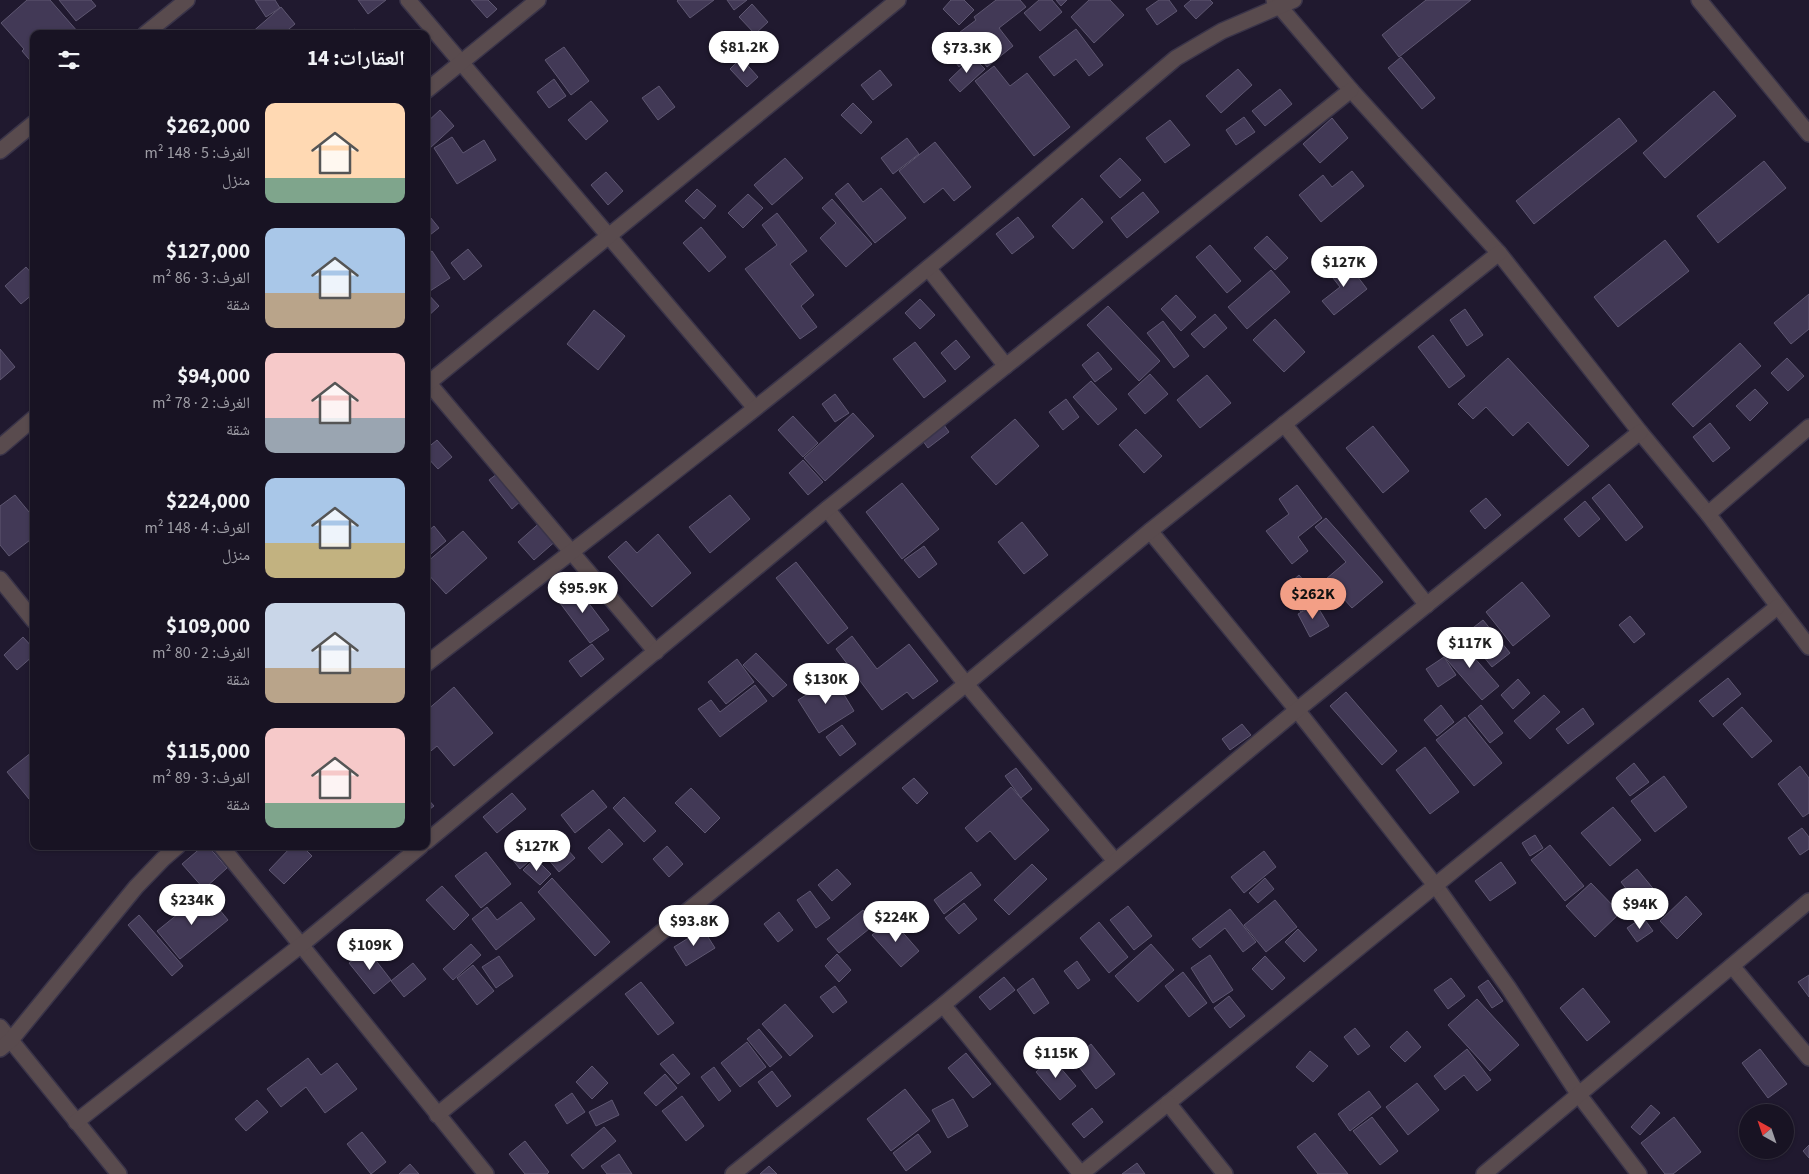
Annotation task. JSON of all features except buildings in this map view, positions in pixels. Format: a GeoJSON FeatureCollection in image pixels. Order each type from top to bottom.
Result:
{"type":"FeatureCollection","features":[{"type":"Feature","properties":{"kind":"street"},"geometry":{"type":"LineString","coordinates":[[150,30],[187,0]]}},
{"type":"Feature","properties":{"kind":"street"},"geometry":{"type":"LineString","coordinates":[[408,0],[756,408]]}},
{"type":"Feature","properties":{"kind":"street"},"geometry":{"type":"LineString","coordinates":[[430,88],[538,0]]}},
{"type":"Feature","properties":{"kind":"street"},"geometry":{"type":"LineString","coordinates":[[430,381],[898,0]]}},
{"type":"Feature","properties":{"kind":"street"},"geometry":{"type":"LineString","coordinates":[[430,661],[756,408],[928,268],[1176,58],[1276,3],[1294,0]]}},
{"type":"Feature","properties":{"kind":"street"},"geometry":{"type":"LineString","coordinates":[[1700,0],[1809,134]]}},
{"type":"Feature","properties":{"kind":"street"},"geometry":{"type":"LineString","coordinates":[[1276,3],[1351,90],[1499,253],[1640,432],[1708,514],[1809,647]]}},
{"type":"Feature","properties":{"kind":"street"},"geometry":{"type":"LineString","coordinates":[[430,839],[827,509],[1351,90]]}},
{"type":"Feature","properties":{"kind":"street"},"geometry":{"type":"LineString","coordinates":[[0,151],[30,126]]}},
{"type":"Feature","properties":{"kind":"street"},"geometry":{"type":"LineString","coordinates":[[437,1116],[966,684],[1150,531],[1499,253]]}},
{"type":"Feature","properties":{"kind":"street"},"geometry":{"type":"LineString","coordinates":[[928,268],[1006,366]]}},
{"type":"Feature","properties":{"kind":"street"},"geometry":{"type":"LineString","coordinates":[[430,386],[656,652]]}},
{"type":"Feature","properties":{"kind":"street"},"geometry":{"type":"LineString","coordinates":[[0,447],[30,421]]}},
{"type":"Feature","properties":{"kind":"street"},"geometry":{"type":"LineString","coordinates":[[1284,424],[1427,605]]}},
{"type":"Feature","properties":{"kind":"street"},"geometry":{"type":"LineString","coordinates":[[1708,514],[1809,427]]}},
{"type":"Feature","properties":{"kind":"street"},"geometry":{"type":"LineString","coordinates":[[733,1174],[943,1005],[1298,710],[1640,432]]}},
{"type":"Feature","properties":{"kind":"street"},"geometry":{"type":"LineString","coordinates":[[827,509],[966,684],[1115,861]]}},
{"type":"Feature","properties":{"kind":"street"},"geometry":{"type":"LineString","coordinates":[[1150,531],[1298,710],[1435,885],[1508,987],[1579,1095],[1639,1174]]}},
{"type":"Feature","properties":{"kind":"street"},"geometry":{"type":"LineString","coordinates":[[0,579],[30,616]]}},
{"type":"Feature","properties":{"kind":"street"},"geometry":{"type":"LineString","coordinates":[[943,1005],[1081,1174],[1777,607]]}},
{"type":"Feature","properties":{"kind":"street"},"geometry":{"type":"LineString","coordinates":[[5,1044],[136,887],[173,850]]}},
{"type":"Feature","properties":{"kind":"street"},"geometry":{"type":"LineString","coordinates":[[224,850],[437,1116],[486,1174]]}},
{"type":"Feature","properties":{"kind":"street"},"geometry":{"type":"LineString","coordinates":[[76,1122],[300,946],[416,850]]}},
{"type":"Feature","properties":{"kind":"street"},"geometry":{"type":"LineString","coordinates":[[1484,1174],[1809,902]]}},
{"type":"Feature","properties":{"kind":"street"},"geometry":{"type":"LineString","coordinates":[[1732,966],[1809,1058]]}},
{"type":"Feature","properties":{"kind":"street"},"geometry":{"type":"LineString","coordinates":[[0,1027],[5,1044],[76,1122],[114,1173]]}},
{"type":"Feature","properties":{"kind":"street"},"geometry":{"type":"LineString","coordinates":[[1168,1103],[1225,1174]]}}]}
